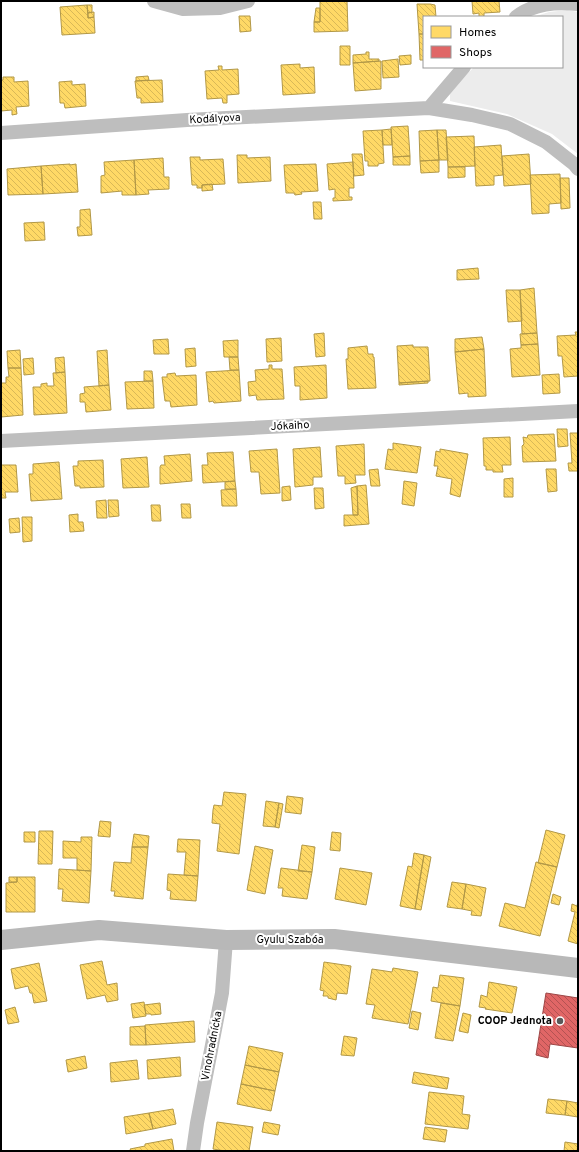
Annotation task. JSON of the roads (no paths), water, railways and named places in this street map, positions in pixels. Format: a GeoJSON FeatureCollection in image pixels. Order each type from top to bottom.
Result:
{"type":"FeatureCollection","features":[{"type":"Feature","properties":{"kind":"street"},"geometry":{"type":"LineString","coordinates":[[154,1],[182,9],[220,8],[248,1]]}},
{"type":"Feature","properties":{"kind":"street"},"geometry":{"type":"LineString","coordinates":[[517,16],[543,4],[578,4]]}},
{"type":"Feature","properties":{"kind":"street"},"geometry":{"type":"LineString","coordinates":[[429,108],[463,68]]}},
{"type":"Feature","properties":{"kind":"street","name":"Kodályova"},"geometry":{"type":"LineString","coordinates":[[1,133],[187,120],[429,108],[472,115],[510,124],[546,142],[574,164],[578,169]]}},
{"type":"Feature","properties":{"kind":"street","name":"Jókaiho"},"geometry":{"type":"LineString","coordinates":[[1,441],[578,411]]}},
{"type":"Feature","properties":{"kind":"street","name":"Gyulu Szabóa"},"geometry":{"type":"LineString","coordinates":[[1,940],[100,930],[226,940],[334,939],[578,968]]}},
{"type":"Feature","properties":{"kind":"street","name":"Vinohradnícka"},"geometry":{"type":"LineString","coordinates":[[193,1151],[222,993],[226,940]]}},
{"type":"Feature","properties":{"kind":"place","name":"COOP Jednota"},"geometry":{"type":"Point","coordinates":[560,1021]}}]}
